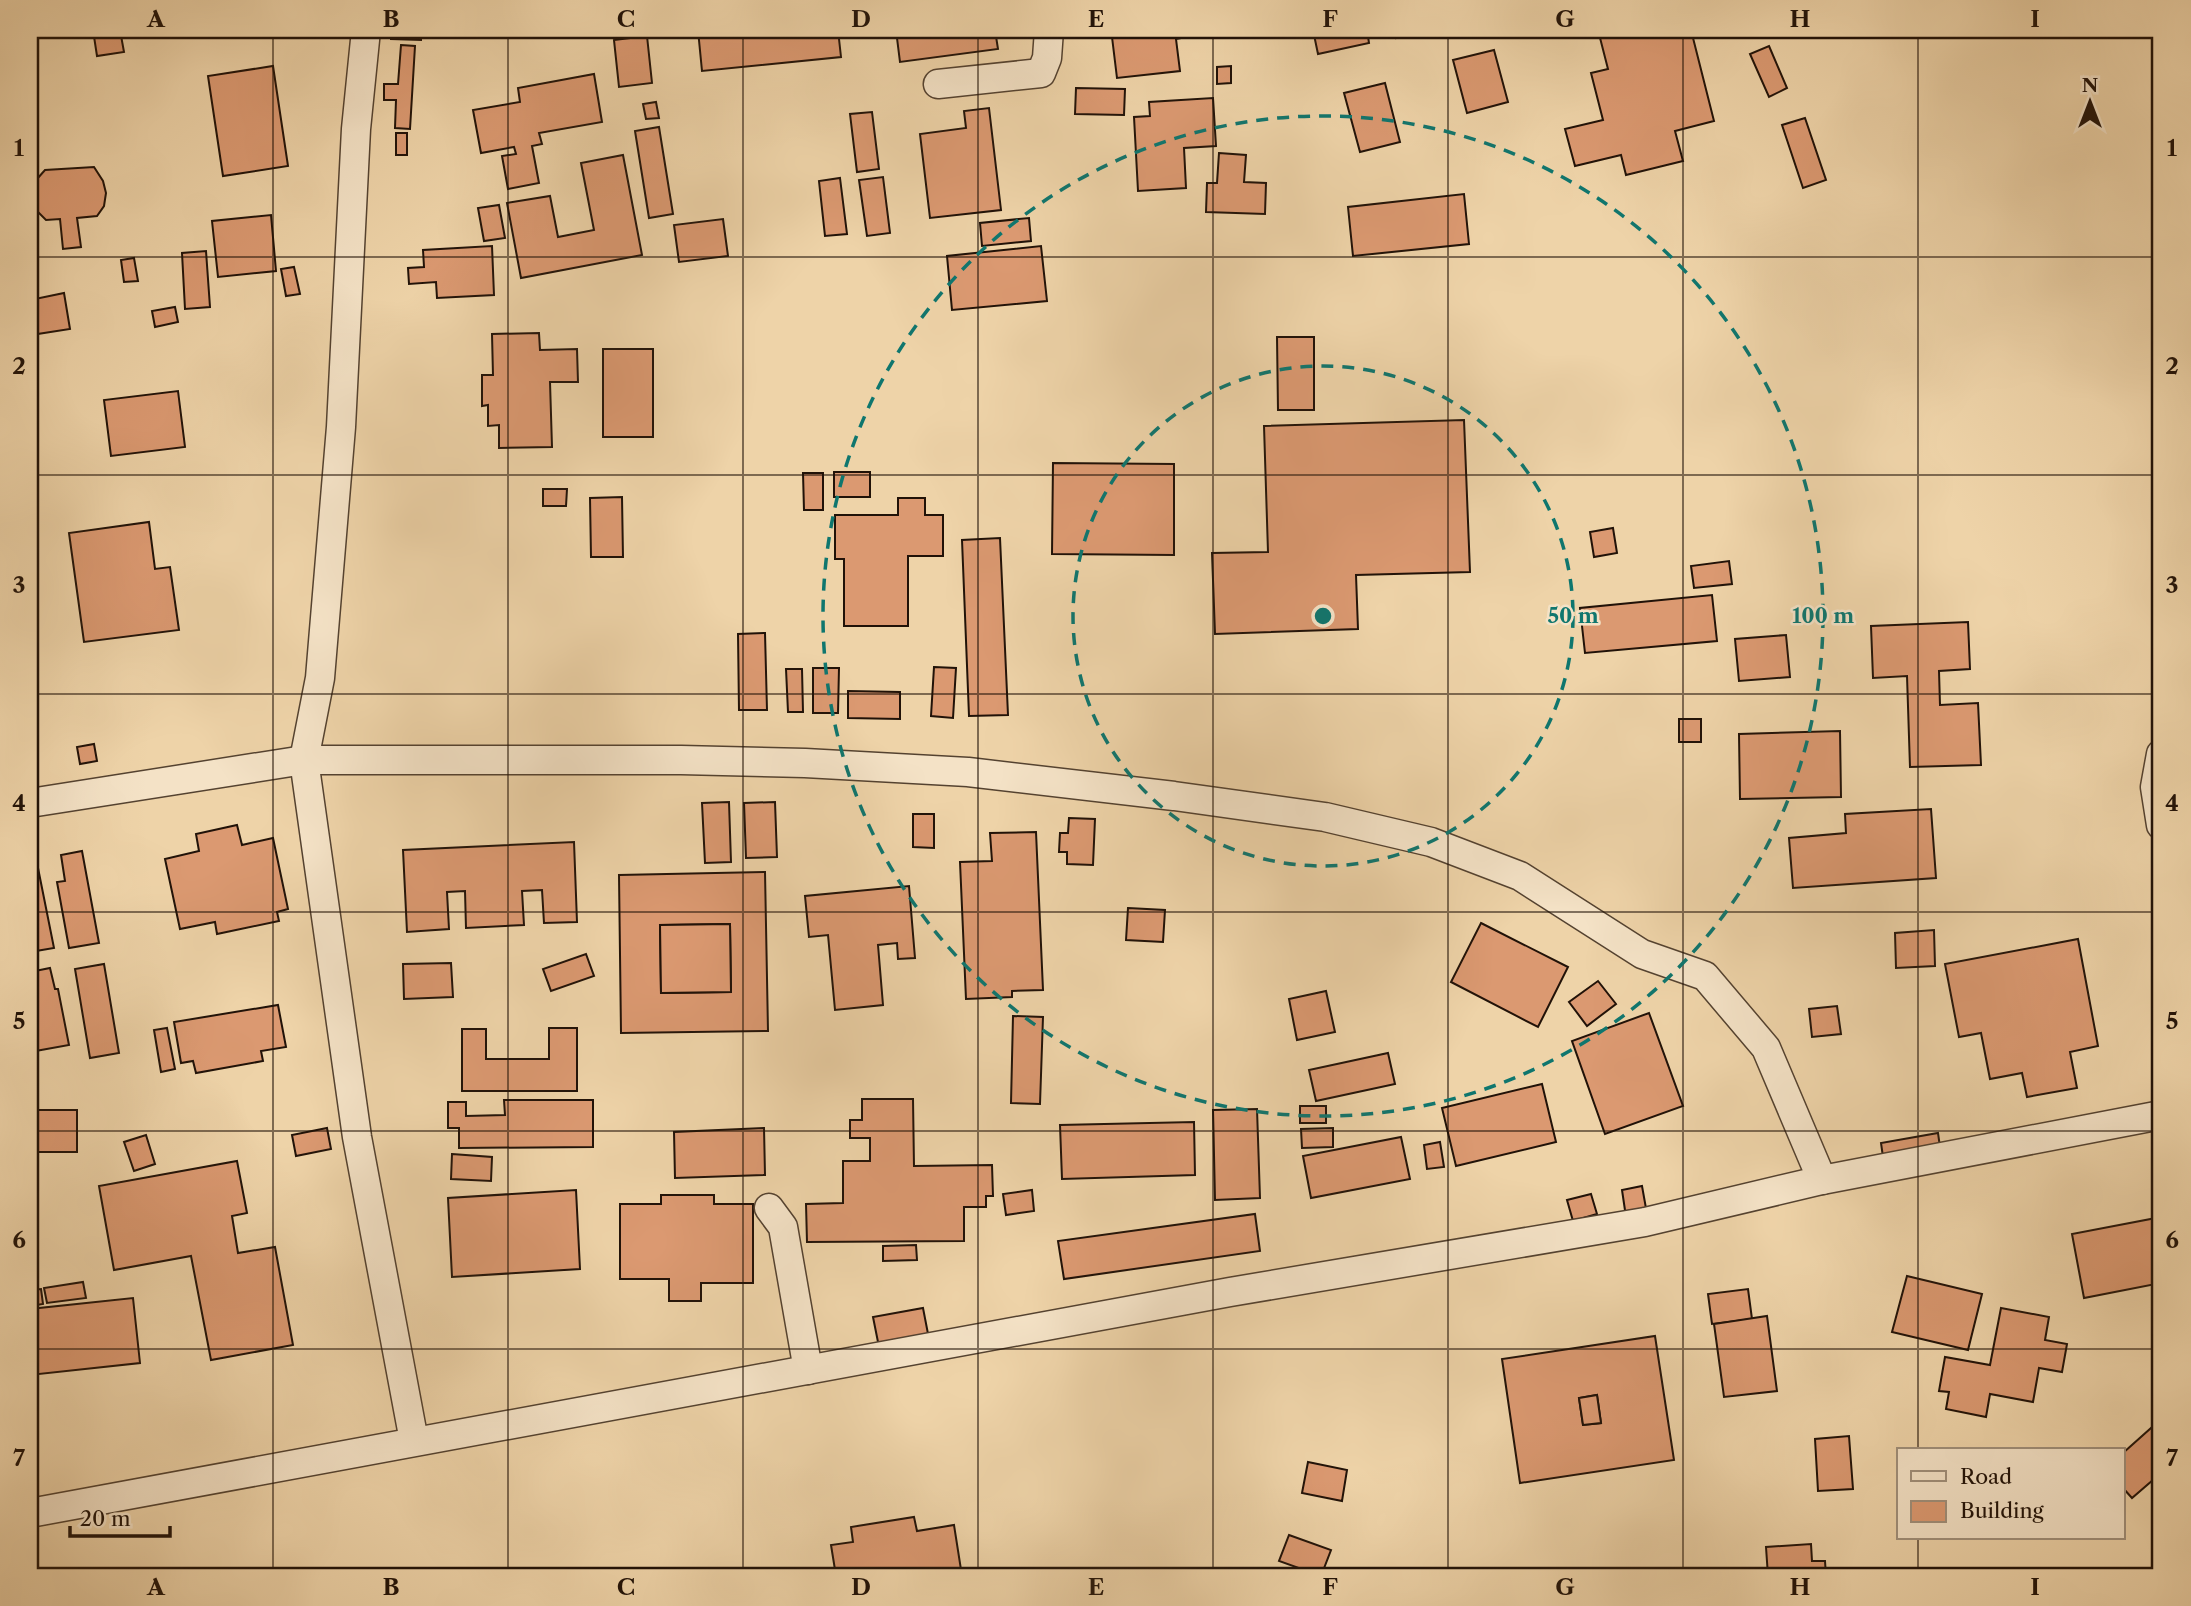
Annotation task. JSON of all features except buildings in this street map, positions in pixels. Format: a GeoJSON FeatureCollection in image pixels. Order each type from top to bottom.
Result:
{"type":"FeatureCollection","features":[{"type":"Feature","properties":{"kind":"street"},"geometry":{"type":"LineString","coordinates":[[366,30],[356,129],[338,469],[320,678],[304,760],[357,1137],[414,1441]]}},
{"type":"Feature","properties":{"kind":"street"},"geometry":{"type":"LineString","coordinates":[[938,84],[1041,73],[1047,58],[1049,30]]}},
{"type":"Feature","properties":{"kind":"street"},"geometry":{"type":"LineString","coordinates":[[2161,754],[2155,787],[2161,825]]}},
{"type":"Feature","properties":{"kind":"street"},"geometry":{"type":"LineString","coordinates":[[30,803],[304,760],[681,760],[804,763],[968,772],[1325,817],[1431,842],[1520,876],[1642,954],[1704,976],[1766,1048],[1822,1180]]}},
{"type":"Feature","properties":{"kind":"street"},"geometry":{"type":"LineString","coordinates":[[30,1513],[1230,1292],[1645,1222],[1822,1180],[2161,1115]]}},
{"type":"Feature","properties":{"kind":"street"},"geometry":{"type":"LineString","coordinates":[[769,1208],[783,1227],[808,1370]]}}]}
